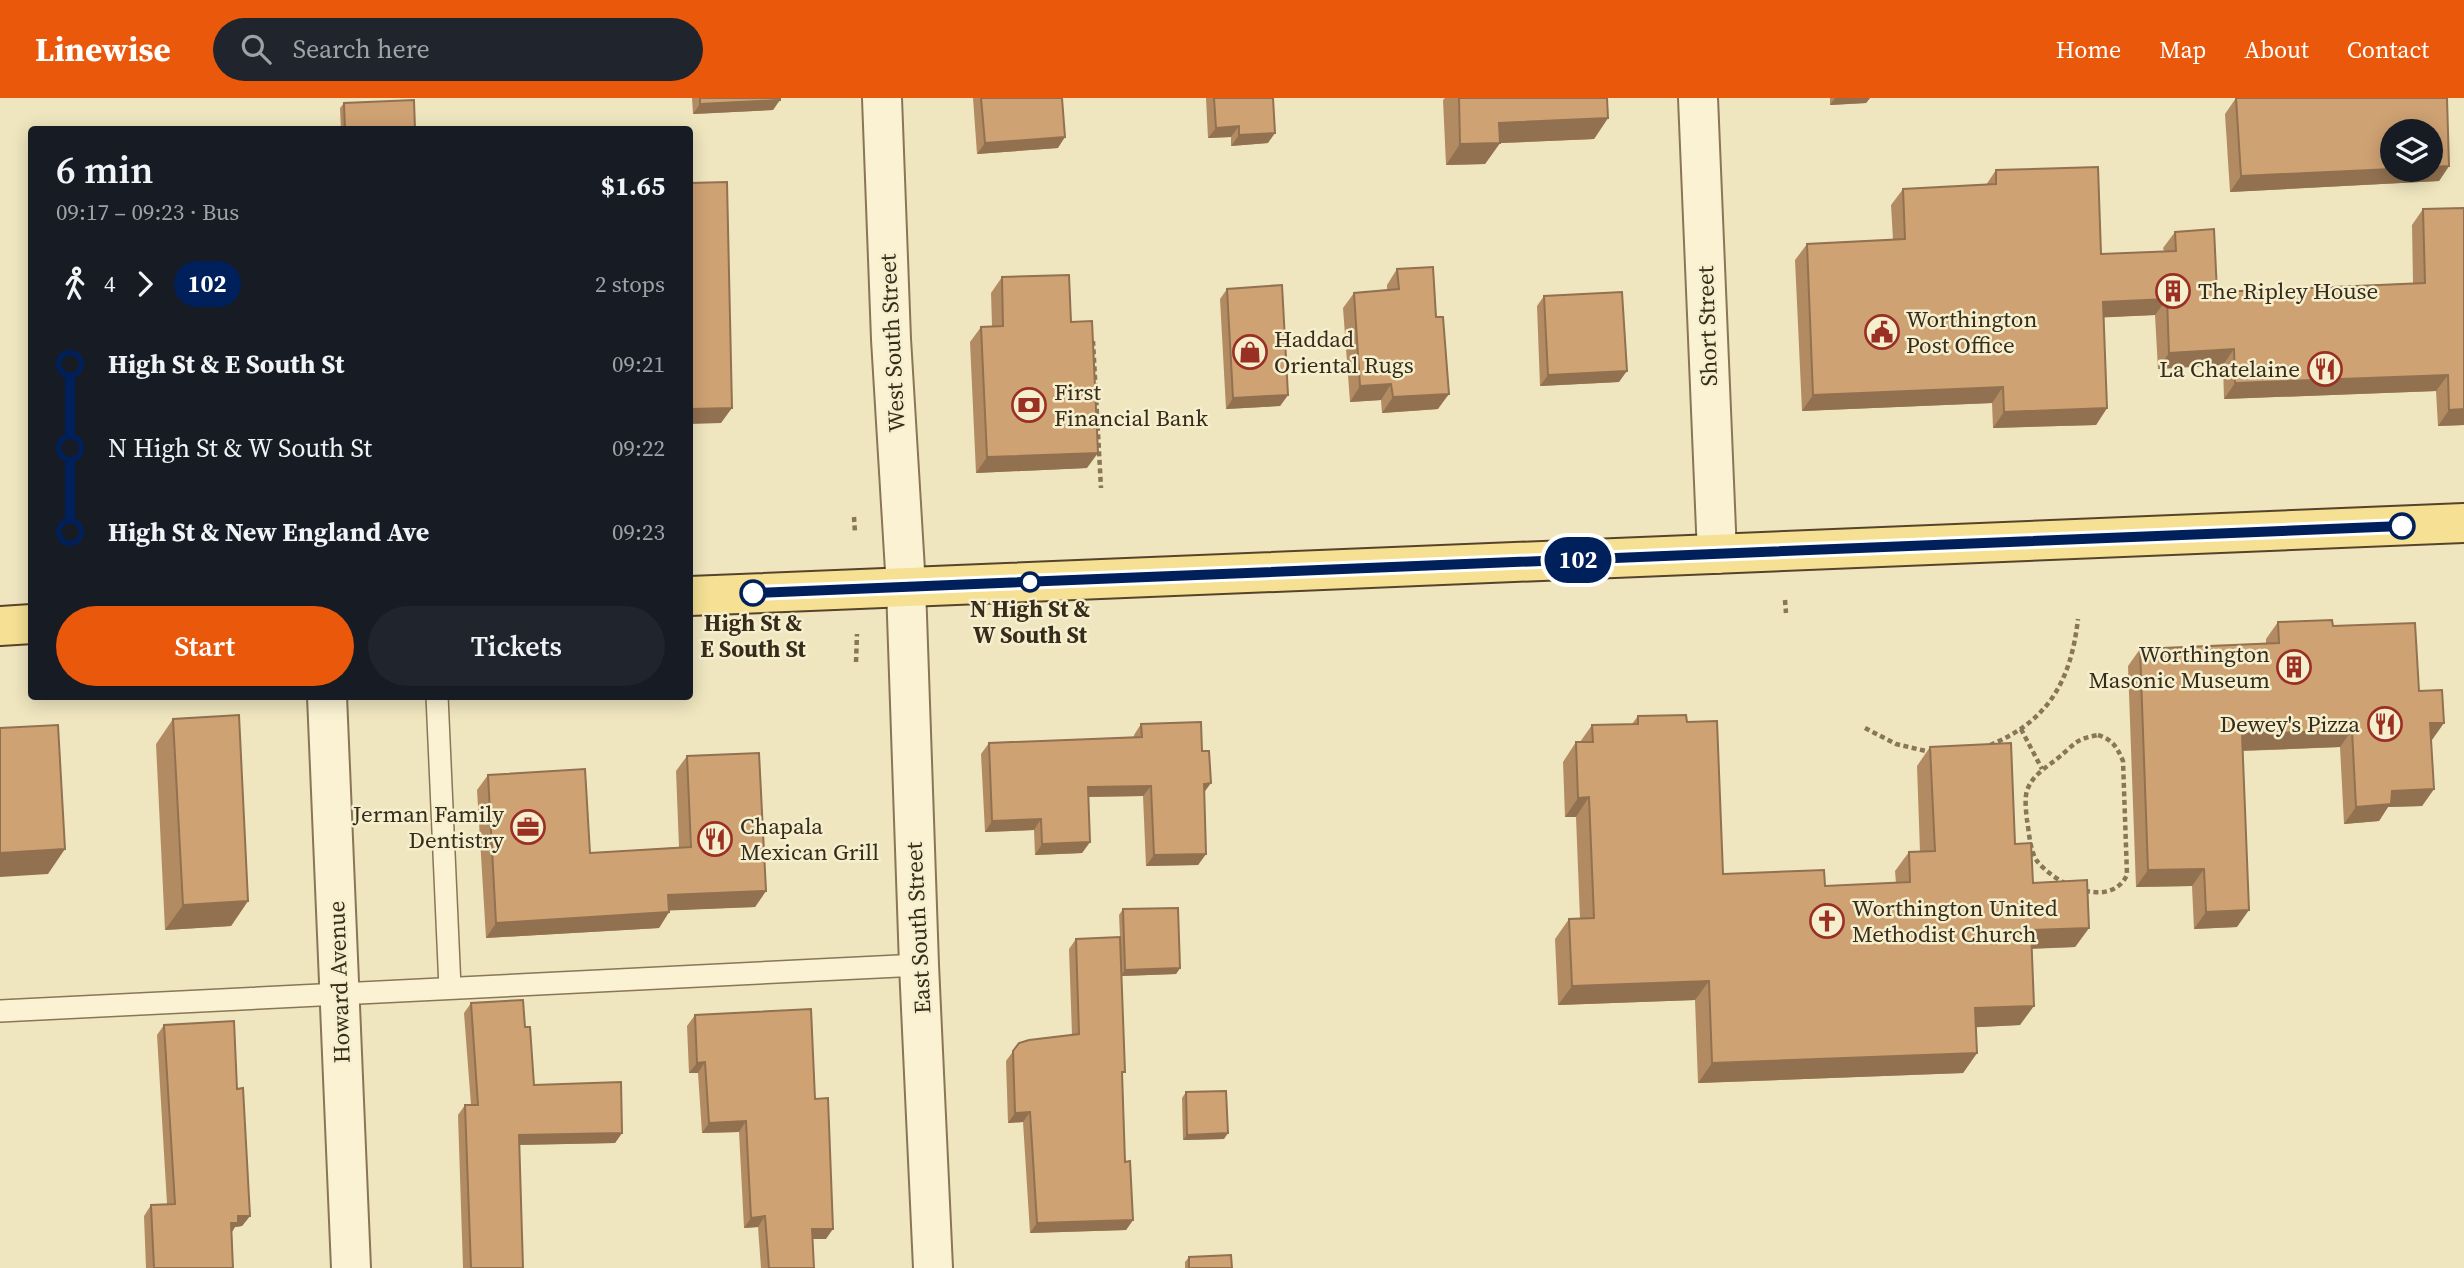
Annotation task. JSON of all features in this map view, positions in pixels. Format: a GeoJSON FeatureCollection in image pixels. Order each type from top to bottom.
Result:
{"type":"FeatureCollection","features":[{"type":"Feature","properties":{"kind":"main road"},"geometry":{"type":"LineString","coordinates":[[693,596],[2464,523]]}},
{"type":"Feature","properties":{"kind":"main road"},"geometry":{"type":"LineString","coordinates":[[0,626],[28,624]]}},
{"type":"Feature","properties":{"kind":"street","name":"West South Street"},"geometry":{"type":"LineString","coordinates":[[882,98],[891,339],[905,587]]}},
{"type":"Feature","properties":{"kind":"street","name":"Short Street"},"geometry":{"type":"LineString","coordinates":[[1698,98],[1717,554]]}},
{"type":"Feature","properties":{"kind":"street","name":"East South Street"},"geometry":{"type":"LineString","coordinates":[[905,587],[933,1268]]}},
{"type":"Feature","properties":{"kind":"street","name":"Howard Avenue"},"geometry":{"type":"LineString","coordinates":[[327,700],[351,1268]]}},
{"type":"Feature","properties":{"kind":"lane"},"geometry":{"type":"LineString","coordinates":[[437,700],[450,988]]}},
{"type":"Feature","properties":{"kind":"lane"},"geometry":{"type":"LineString","coordinates":[[0,1011],[919,965]]}},
{"type":"Feature","properties":{"kind":"path"},"geometry":{"type":"LineString","coordinates":[[1093,341],[1101,488]]}},
{"type":"Feature","properties":{"kind":"path"},"geometry":{"type":"LineString","coordinates":[[854,517],[855,533]]}},
{"type":"Feature","properties":{"kind":"path"},"geometry":{"type":"LineString","coordinates":[[1785,600],[1786,613]]}},
{"type":"Feature","properties":{"kind":"path"},"geometry":{"type":"LineString","coordinates":[[1982,747],[2021,729],[2045,708],[2063,681],[2074,651],[2078,620]]}},
{"type":"Feature","properties":{"kind":"path"},"geometry":{"type":"LineString","coordinates":[[856,662],[858,634]]}},
{"type":"Feature","properties":{"kind":"path"},"geometry":{"type":"LineString","coordinates":[[1866,728],[1896,744],[1939,752]]}},
{"type":"Feature","properties":{"kind":"path"},"geometry":{"type":"LineString","coordinates":[[2021,729],[2042,769]]}},
{"type":"Feature","properties":{"kind":"path"},"geometry":{"type":"LineString","coordinates":[[2098,735],[2108,738],[2118,747],[2123,761],[2127,875],[2122,885],[2109,891],[2084,890],[2053,876],[2035,859],[2026,811],[2027,789],[2042,769],[2073,743],[2086,737],[2098,735]]}},
{"type":"Feature","properties":{"kind":"building"},"geometry":{"type":"Polygon","coordinates":[[[700,98],[780,98],[780,100],[700,104],[700,98]]]}},
{"type":"Feature","properties":{"kind":"building"},"geometry":{"type":"Polygon","coordinates":[[[981,98],[1062,98],[1065,137],[985,143],[981,98]]]}},
{"type":"Feature","properties":{"kind":"building"},"geometry":{"type":"Polygon","coordinates":[[[1214,98],[1273,98],[1275,133],[1239,135],[1239,126],[1216,128],[1214,98]]]}},
{"type":"Feature","properties":{"kind":"building"},"geometry":{"type":"Polygon","coordinates":[[[1459,98],[1607,98],[1608,118],[1499,123],[1500,143],[1460,144],[1459,98]]]}},
{"type":"Feature","properties":{"kind":"building"},"geometry":{"type":"Polygon","coordinates":[[[2236,98],[2447,98],[2449,166],[2443,166],[2443,119],[2380,119],[2380,170],[2241,176],[2236,98]]]}},
{"type":"Feature","properties":{"kind":"building"},"geometry":{"type":"Polygon","coordinates":[[[414,100],[415,126],[345,126],[344,103],[414,100]]]}},
{"type":"Feature","properties":{"kind":"building"},"geometry":{"type":"Polygon","coordinates":[[[2098,167],[2101,254],[2176,251],[2175,232],[2214,229],[2217,292],[2425,283],[2423,209],[2464,208],[2464,409],[2449,410],[2448,375],[2235,383],[2234,349],[2169,353],[2167,299],[2103,302],[2107,408],[2004,412],[2003,387],[1813,395],[1807,244],[1905,239],[1903,189],[1996,184],[1996,170],[2098,167]]]}},
{"type":"Feature","properties":{"kind":"building"},"geometry":{"type":"Polygon","coordinates":[[[727,182],[732,408],[693,409],[693,183],[727,182]]]}},
{"type":"Feature","properties":{"kind":"building"},"geometry":{"type":"Polygon","coordinates":[[[1433,267],[1436,317],[1443,317],[1449,394],[1393,397],[1391,384],[1360,386],[1354,293],[1399,289],[1397,269],[1433,267]]]}},
{"type":"Feature","properties":{"kind":"building","name":"First Financial Bank"},"geometry":{"type":"Polygon","coordinates":[[[1069,275],[1071,322],[1092,321],[1098,453],[987,457],[981,327],[1003,326],[1002,277],[1069,275]]]}},
{"type":"Feature","properties":{"kind":"building","name":"Haddad Oriental Rugs"},"geometry":{"type":"Polygon","coordinates":[[[1282,285],[1288,395],[1233,398],[1227,289],[1282,285]]]}},
{"type":"Feature","properties":{"kind":"building"},"geometry":{"type":"Polygon","coordinates":[[[1622,292],[1627,371],[1548,375],[1544,296],[1622,292]]]}},
{"type":"Feature","properties":{"kind":"building"},"geometry":{"type":"Polygon","coordinates":[[[2332,620],[2333,626],[2415,623],[2419,691],[2442,690],[2444,723],[2430,723],[2434,789],[2392,791],[2391,804],[2356,807],[2352,730],[2242,734],[2249,910],[2206,912],[2204,869],[2148,870],[2140,649],[2279,643],[2278,622],[2332,620]]]}},
{"type":"Feature","properties":{"kind":"building"},"geometry":{"type":"Polygon","coordinates":[[[239,715],[248,901],[183,905],[173,719],[239,715]]]}},
{"type":"Feature","properties":{"kind":"building","name":"Worthington United Methodist Church"},"geometry":{"type":"Polygon","coordinates":[[[1686,715],[1687,722],[1717,721],[1723,874],[1824,870],[1825,886],[1910,882],[1909,852],[1935,851],[1930,747],[2011,743],[2015,844],[2031,843],[2033,883],[2087,880],[2089,928],[2031,930],[2034,1006],[1975,1008],[1977,1053],[1712,1063],[1709,981],[1572,986],[1569,919],[1594,918],[1589,797],[1578,798],[1576,742],[1593,742],[1592,725],[1638,724],[1638,716],[1686,715]]]}},
{"type":"Feature","properties":{"kind":"building"},"geometry":{"type":"Polygon","coordinates":[[[1201,722],[1202,751],[1209,751],[1211,783],[1204,784],[1206,854],[1154,855],[1151,786],[1088,787],[1090,842],[1042,844],[1041,819],[992,821],[989,743],[1142,737],[1141,724],[1201,722]]]}},
{"type":"Feature","properties":{"kind":"building"},"geometry":{"type":"Polygon","coordinates":[[[58,725],[65,849],[0,853],[0,728],[58,725]]]}},
{"type":"Feature","properties":{"kind":"building"},"geometry":{"type":"Polygon","coordinates":[[[759,753],[766,891],[668,895],[669,912],[496,923],[488,775],[585,769],[590,853],[691,847],[687,756],[759,753]]]}},
{"type":"Feature","properties":{"kind":"building"},"geometry":{"type":"Polygon","coordinates":[[[1178,908],[1180,968],[1125,970],[1123,909],[1178,908]]]}},
{"type":"Feature","properties":{"kind":"building"},"geometry":{"type":"Polygon","coordinates":[[[1120,937],[1125,1162],[1130,1161],[1133,1220],[1037,1223],[1030,1112],[1015,1113],[1013,1051],[1019,1043],[1029,1040],[1079,1034],[1076,939],[1120,937]]]}},
{"type":"Feature","properties":{"kind":"building"},"geometry":{"type":"Polygon","coordinates":[[[523,1000],[525,1027],[530,1027],[534,1085],[621,1082],[622,1133],[519,1135],[523,1268],[471,1268],[465,1105],[478,1105],[471,1003],[523,1000]]]}},
{"type":"Feature","properties":{"kind":"building"},"geometry":{"type":"Polygon","coordinates":[[[811,1009],[815,1099],[828,1098],[833,1229],[812,1229],[814,1268],[769,1268],[765,1216],[751,1218],[746,1121],[709,1123],[705,1062],[697,1063],[695,1015],[811,1009]]]}},
{"type":"Feature","properties":{"kind":"building"},"geometry":{"type":"Polygon","coordinates":[[[234,1021],[237,1089],[243,1088],[250,1216],[238,1216],[238,1223],[231,1223],[233,1268],[154,1268],[151,1205],[175,1204],[164,1025],[234,1021]]]}},
{"type":"Feature","properties":{"kind":"building"},"geometry":{"type":"Polygon","coordinates":[[[1226,1091],[1228,1133],[1187,1135],[1186,1092],[1226,1091]]]}},
{"type":"Feature","properties":{"kind":"building"},"geometry":{"type":"Polygon","coordinates":[[[1231,1255],[1232,1268],[1189,1268],[1189,1257],[1231,1255]]]}},
{"type":"Feature","properties":{"kind":"bus line","name":"102"},"geometry":{"type":"LineString","coordinates":[[753,593],[2402,526]]}},
{"type":"Feature","properties":{"kind":"place","name":"The Ripley House"},"geometry":{"type":"Point","coordinates":[2173,291]}},
{"type":"Feature","properties":{"kind":"place","name":"Worthington Post Office"},"geometry":{"type":"Point","coordinates":[1882,332]}},
{"type":"Feature","properties":{"kind":"place","name":"Haddad Oriental Rugs"},"geometry":{"type":"Point","coordinates":[1250,352]}},
{"type":"Feature","properties":{"kind":"place","name":"La Chatelaine"},"geometry":{"type":"Point","coordinates":[2325,369]}},
{"type":"Feature","properties":{"kind":"place","name":"First Financial Bank"},"geometry":{"type":"Point","coordinates":[1029,405]}},
{"type":"Feature","properties":{"kind":"place","name":"N High St & W South St"},"geometry":{"type":"Point","coordinates":[1030,582]}},
{"type":"Feature","properties":{"kind":"place","name":"High St & E South St"},"geometry":{"type":"Point","coordinates":[753,593]}},
{"type":"Feature","properties":{"kind":"place","name":"Worthington Masonic Museum"},"geometry":{"type":"Point","coordinates":[2294,667]}},
{"type":"Feature","properties":{"kind":"place","name":"Dewey's Pizza"},"geometry":{"type":"Point","coordinates":[2385,724]}},
{"type":"Feature","properties":{"kind":"place","name":"Jerman Family Dentistry"},"geometry":{"type":"Point","coordinates":[528,827]}},
{"type":"Feature","properties":{"kind":"place","name":"Chapala Mexican Grill"},"geometry":{"type":"Point","coordinates":[715,839]}},
{"type":"Feature","properties":{"kind":"place","name":"Worthington United Methodist Church"},"geometry":{"type":"Point","coordinates":[1827,921]}}]}
